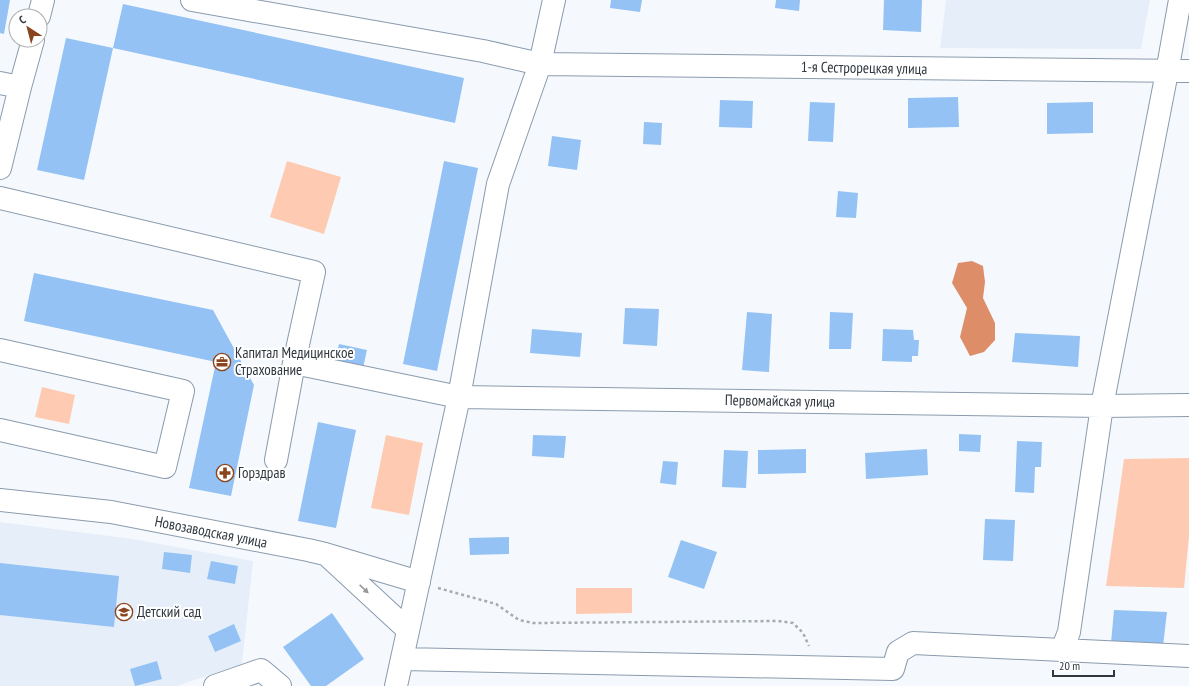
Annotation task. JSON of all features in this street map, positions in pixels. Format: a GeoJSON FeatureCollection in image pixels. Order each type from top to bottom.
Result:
{"type":"FeatureCollection","features":[{"type":"Feature","properties":{"kind":"street","name":"1-я Сестрорецкая улица"},"geometry":{"type":"LineString","coordinates":[[192,0],[483,51],[540,64],[1189,72]]}},
{"type":"Feature","properties":{"kind":"street"},"geometry":{"type":"LineString","coordinates":[[396,686],[459,397],[498,184],[540,64],[554,0]]}},
{"type":"Feature","properties":{"kind":"street"},"geometry":{"type":"LineString","coordinates":[[1062,650],[1069,632],[1102,406],[1180,0]]}},
{"type":"Feature","properties":{"kind":"street"},"geometry":{"type":"LineString","coordinates":[[0,168],[10,85],[29,48]]}},
{"type":"Feature","properties":{"kind":"street"},"geometry":{"type":"LineString","coordinates":[[0,198],[314,272],[294,362],[276,460]]}},
{"type":"Feature","properties":{"kind":"street"},"geometry":{"type":"LineString","coordinates":[[0,350],[183,391],[165,467],[0,430]]}},
{"type":"Feature","properties":{"kind":"street","name":"Первомайская улица"},"geometry":{"type":"LineString","coordinates":[[294,362],[459,397],[1102,406],[1189,405]]}},
{"type":"Feature","properties":{"kind":"street","name":"Новозаводская улица"},"geometry":{"type":"LineString","coordinates":[[0,500],[111,512],[325,554],[418,582]]}},
{"type":"Feature","properties":{"kind":"street"},"geometry":{"type":"LineString","coordinates":[[325,554],[408,630]]}},
{"type":"Feature","properties":{"kind":"street"},"geometry":{"type":"LineString","coordinates":[[402,659],[810,668],[894,677],[898,652],[913,644],[1189,656]]}},
{"type":"Feature","properties":{"kind":"street"},"geometry":{"type":"LineString","coordinates":[[215,686],[261,670],[280,686]]}},
{"type":"Feature","properties":{"kind":"path"},"geometry":{"type":"LineString","coordinates":[[418,582],[496,604],[519,620],[533,623],[770,621],[793,623],[803,633],[809,643],[810,668]]}},
{"type":"Feature","properties":{"kind":"shaded area"},"geometry":{"type":"Polygon","coordinates":[[[946,0],[1150,0],[1141,49],[940,48],[946,0]]]}},
{"type":"Feature","properties":{"kind":"shaded area"},"geometry":{"type":"Polygon","coordinates":[[[287,161],[341,177],[324,234],[270,217],[287,161]]]}},
{"type":"Feature","properties":{"kind":"shaded area"},"geometry":{"type":"Polygon","coordinates":[[[972,261],[983,266],[985,282],[983,298],[995,323],[995,340],[984,352],[970,356],[960,337],[967,308],[952,283],[958,263],[972,261]]]}},
{"type":"Feature","properties":{"kind":"shaded area"},"geometry":{"type":"Polygon","coordinates":[[[42,387],[75,395],[69,424],[35,417],[42,387]]]}},
{"type":"Feature","properties":{"kind":"shaded area"},"geometry":{"type":"Polygon","coordinates":[[[386,435],[423,443],[409,515],[371,508],[386,435]]]}},
{"type":"Feature","properties":{"kind":"shaded area"},"geometry":{"type":"Polygon","coordinates":[[[1189,458],[1189,536],[1184,588],[1106,586],[1124,459],[1189,458]]]}},
{"type":"Feature","properties":{"kind":"shaded area","name":"Детский сад"},"geometry":{"type":"Polygon","coordinates":[[[0,522],[133,539],[253,561],[242,664],[177,686],[0,686],[0,522]]]}},
{"type":"Feature","properties":{"kind":"shaded area"},"geometry":{"type":"Polygon","coordinates":[[[576,588],[632,588],[632,613],[576,614],[576,588]]]}},
{"type":"Feature","properties":{"kind":"building"},"geometry":{"type":"Polygon","coordinates":[[[0,0],[10,0],[4,34],[0,33],[0,0]]]}},
{"type":"Feature","properties":{"kind":"building"},"geometry":{"type":"Polygon","coordinates":[[[611,0],[642,0],[640,12],[610,8],[611,0]]]}},
{"type":"Feature","properties":{"kind":"building"},"geometry":{"type":"Polygon","coordinates":[[[776,0],[800,0],[799,11],[775,8],[776,0]]]}},
{"type":"Feature","properties":{"kind":"building"},"geometry":{"type":"Polygon","coordinates":[[[884,0],[922,0],[921,32],[883,30],[884,0]]]}},
{"type":"Feature","properties":{"kind":"building"},"geometry":{"type":"Polygon","coordinates":[[[123,4],[464,78],[455,123],[113,48],[123,4]]]}},
{"type":"Feature","properties":{"kind":"building"},"geometry":{"type":"Polygon","coordinates":[[[66,38],[113,48],[84,180],[37,170],[66,38]]]}},
{"type":"Feature","properties":{"kind":"building"},"geometry":{"type":"Polygon","coordinates":[[[958,97],[959,127],[908,128],[908,98],[958,97]]]}},
{"type":"Feature","properties":{"kind":"building"},"geometry":{"type":"Polygon","coordinates":[[[720,100],[753,101],[752,128],[719,127],[720,100]]]}},
{"type":"Feature","properties":{"kind":"building"},"geometry":{"type":"Polygon","coordinates":[[[810,102],[835,103],[833,142],[808,141],[810,102]]]}},
{"type":"Feature","properties":{"kind":"building"},"geometry":{"type":"Polygon","coordinates":[[[1093,102],[1093,133],[1047,134],[1047,103],[1093,102]]]}},
{"type":"Feature","properties":{"kind":"building"},"geometry":{"type":"Polygon","coordinates":[[[644,122],[662,123],[661,145],[643,144],[644,122]]]}},
{"type":"Feature","properties":{"kind":"building"},"geometry":{"type":"Polygon","coordinates":[[[552,136],[581,140],[577,170],[548,166],[552,136]]]}},
{"type":"Feature","properties":{"kind":"building"},"geometry":{"type":"Polygon","coordinates":[[[444,161],[478,168],[437,371],[403,364],[444,161]]]}},
{"type":"Feature","properties":{"kind":"building"},"geometry":{"type":"Polygon","coordinates":[[[838,191],[858,193],[856,218],[836,217],[838,191]]]}},
{"type":"Feature","properties":{"kind":"building"},"geometry":{"type":"Polygon","coordinates":[[[34,273],[213,310],[254,385],[231,496],[189,488],[216,362],[24,321],[34,273]]]}},
{"type":"Feature","properties":{"kind":"building"},"geometry":{"type":"Polygon","coordinates":[[[625,308],[659,309],[657,346],[623,344],[625,308]]]}},
{"type":"Feature","properties":{"kind":"building"},"geometry":{"type":"Polygon","coordinates":[[[747,312],[772,314],[769,372],[742,370],[747,312]]]}},
{"type":"Feature","properties":{"kind":"building"},"geometry":{"type":"Polygon","coordinates":[[[830,312],[853,313],[851,349],[829,349],[830,312]]]}},
{"type":"Feature","properties":{"kind":"building"},"geometry":{"type":"Polygon","coordinates":[[[532,329],[582,333],[580,357],[530,353],[532,329]]]}},
{"type":"Feature","properties":{"kind":"building"},"geometry":{"type":"Polygon","coordinates":[[[883,329],[913,330],[914,340],[919,340],[918,356],[912,356],[912,362],[882,361],[883,329]]]}},
{"type":"Feature","properties":{"kind":"building"},"geometry":{"type":"Polygon","coordinates":[[[1015,333],[1080,336],[1078,367],[1012,362],[1015,333]]]}},
{"type":"Feature","properties":{"kind":"building"},"geometry":{"type":"Polygon","coordinates":[[[339,344],[367,350],[363,368],[335,362],[339,344]]]}},
{"type":"Feature","properties":{"kind":"building"},"geometry":{"type":"Polygon","coordinates":[[[318,422],[356,430],[336,528],[298,521],[318,422]]]}},
{"type":"Feature","properties":{"kind":"building"},"geometry":{"type":"Polygon","coordinates":[[[959,434],[981,435],[980,452],[959,451],[959,434]]]}},
{"type":"Feature","properties":{"kind":"building"},"geometry":{"type":"Polygon","coordinates":[[[533,435],[566,436],[564,458],[532,456],[533,435]]]}},
{"type":"Feature","properties":{"kind":"building"},"geometry":{"type":"Polygon","coordinates":[[[1017,441],[1042,442],[1041,467],[1035,467],[1034,493],[1015,492],[1017,441]]]}},
{"type":"Feature","properties":{"kind":"building"},"geometry":{"type":"Polygon","coordinates":[[[806,449],[806,473],[758,474],[758,450],[806,449]]]}},
{"type":"Feature","properties":{"kind":"building"},"geometry":{"type":"Polygon","coordinates":[[[927,449],[928,475],[866,479],[865,453],[927,449]]]}},
{"type":"Feature","properties":{"kind":"building"},"geometry":{"type":"Polygon","coordinates":[[[724,450],[748,451],[746,488],[722,487],[724,450]]]}},
{"type":"Feature","properties":{"kind":"building"},"geometry":{"type":"Polygon","coordinates":[[[663,461],[678,462],[676,485],[660,483],[663,461]]]}},
{"type":"Feature","properties":{"kind":"building"},"geometry":{"type":"Polygon","coordinates":[[[985,519],[1015,520],[1013,561],[983,560],[985,519]]]}},
{"type":"Feature","properties":{"kind":"building"},"geometry":{"type":"Polygon","coordinates":[[[509,537],[509,554],[470,555],[469,538],[509,537]]]}},
{"type":"Feature","properties":{"kind":"building"},"geometry":{"type":"Polygon","coordinates":[[[681,540],[717,552],[704,589],[668,577],[681,540]]]}},
{"type":"Feature","properties":{"kind":"building"},"geometry":{"type":"Polygon","coordinates":[[[164,552],[192,555],[190,573],[162,569],[164,552]]]}},
{"type":"Feature","properties":{"kind":"building"},"geometry":{"type":"Polygon","coordinates":[[[211,561],[238,566],[235,584],[207,579],[211,561]]]}},
{"type":"Feature","properties":{"kind":"building"},"geometry":{"type":"Polygon","coordinates":[[[0,563],[119,576],[114,627],[0,615],[0,563]]]}},
{"type":"Feature","properties":{"kind":"building"},"geometry":{"type":"Polygon","coordinates":[[[1114,610],[1167,612],[1163,646],[1111,643],[1114,610]]]}},
{"type":"Feature","properties":{"kind":"building"},"geometry":{"type":"Polygon","coordinates":[[[332,613],[364,659],[326,686],[311,686],[283,647],[332,613]]]}},
{"type":"Feature","properties":{"kind":"building"},"geometry":{"type":"Polygon","coordinates":[[[234,624],[241,641],[215,652],[208,636],[234,624]]]}},
{"type":"Feature","properties":{"kind":"building"},"geometry":{"type":"Polygon","coordinates":[[[157,661],[162,679],[135,686],[130,669],[157,661]]]}},
{"type":"Feature","properties":{"kind":"place","name":"Капитал Медицинское Страхование"},"geometry":{"type":"Point","coordinates":[222,362]}},
{"type":"Feature","properties":{"kind":"place","name":"Горздрав"},"geometry":{"type":"Point","coordinates":[225,473]}},
{"type":"Feature","properties":{"kind":"place","name":"Детский сад"},"geometry":{"type":"Point","coordinates":[124,612]}}]}
